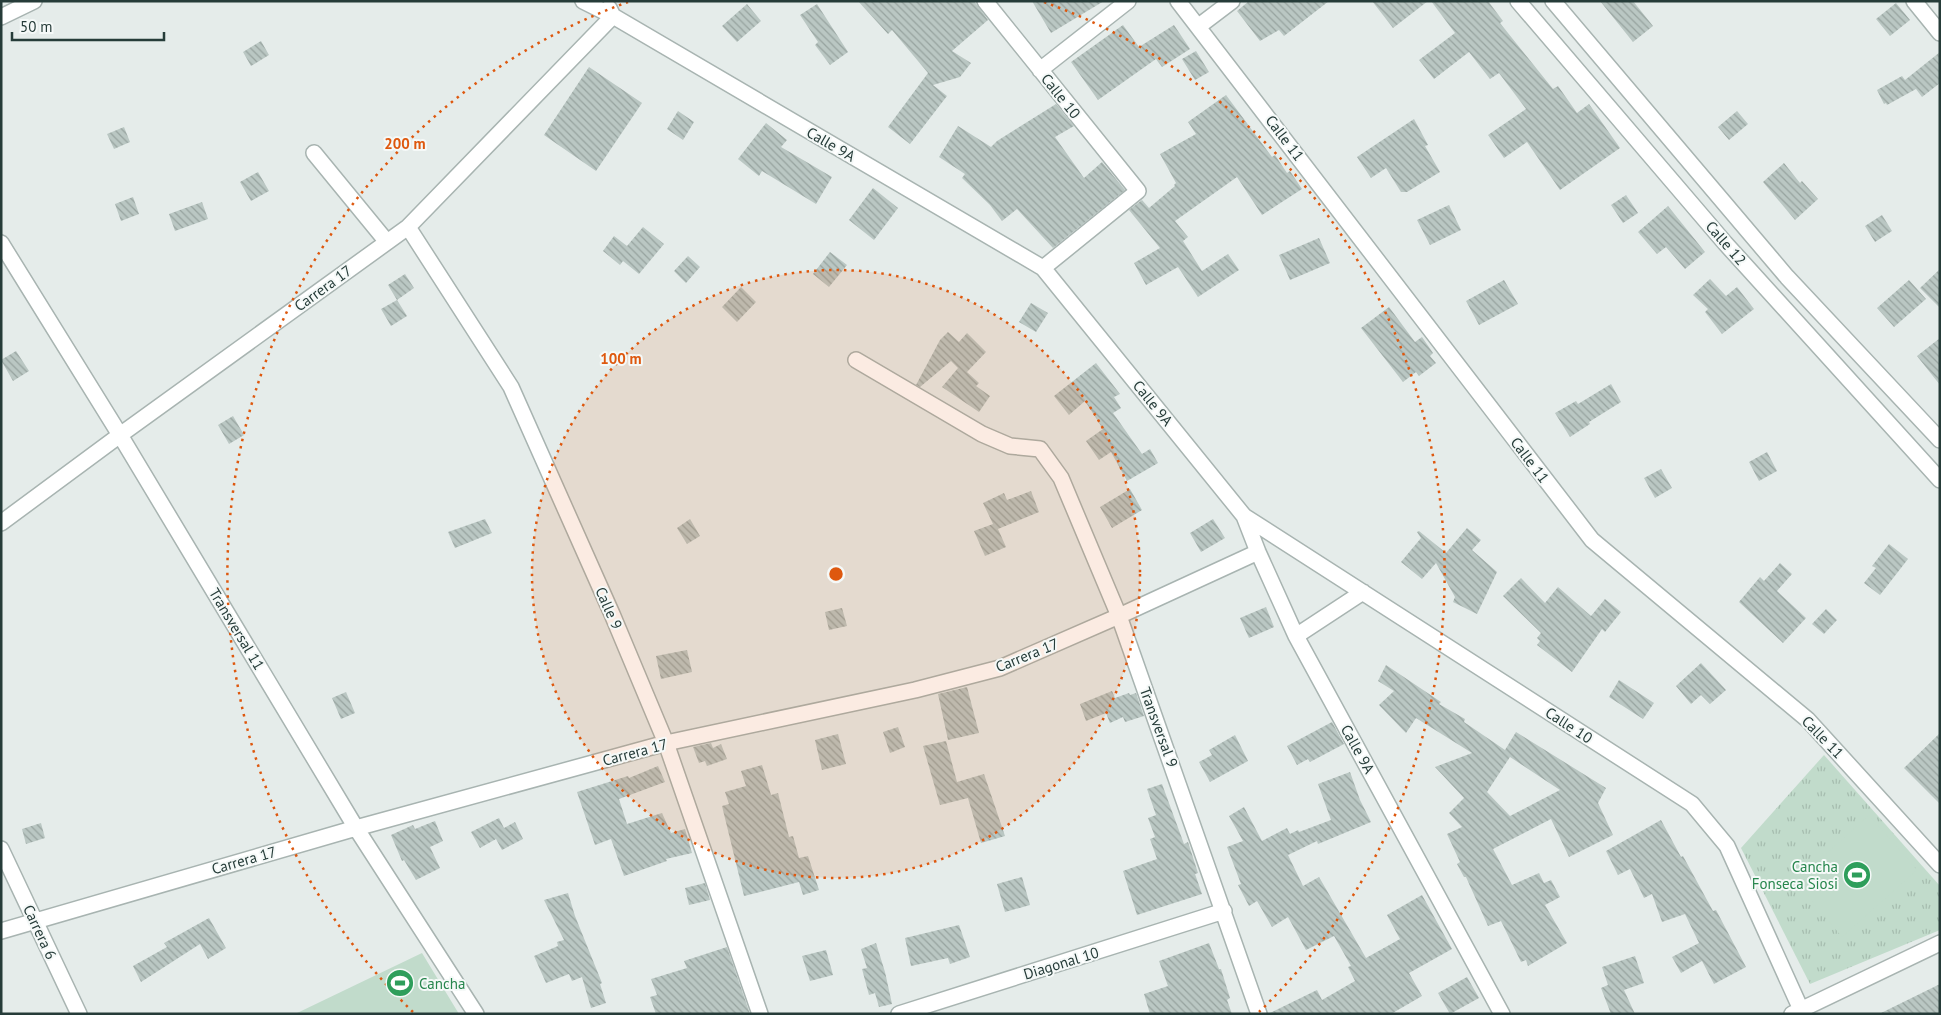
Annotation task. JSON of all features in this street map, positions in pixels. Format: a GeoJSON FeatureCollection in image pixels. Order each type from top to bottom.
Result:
{"type":"FeatureCollection","features":[{"type":"Feature","properties":{"kind":"street"},"geometry":{"type":"LineString","coordinates":[[1,17],[34,1]]}},
{"type":"Feature","properties":{"kind":"street","name":"Calle 9A"},"geometry":{"type":"LineString","coordinates":[[583,1],[613,16],[1044,268],[1244,516],[1296,636],[1502,1014]]}},
{"type":"Feature","properties":{"kind":"street"},"geometry":{"type":"LineString","coordinates":[[606,1],[613,16]]}},
{"type":"Feature","properties":{"kind":"street","name":"Calle 10"},"geometry":{"type":"LineString","coordinates":[[984,1],[1138,190],[1044,268]]}},
{"type":"Feature","properties":{"kind":"street"},"geometry":{"type":"LineString","coordinates":[[1040,70],[1128,1]]}},
{"type":"Feature","properties":{"kind":"street","name":"Calle 11"},"geometry":{"type":"LineString","coordinates":[[1178,1],[1592,540],[1808,720],[1940,865]]}},
{"type":"Feature","properties":{"kind":"street"},"geometry":{"type":"LineString","coordinates":[[1199,26],[1232,1]]}},
{"type":"Feature","properties":{"kind":"street","name":"Calle 12"},"geometry":{"type":"LineString","coordinates":[[1518,1],[1725,243],[1940,480]]}},
{"type":"Feature","properties":{"kind":"street","name":"Calle 12"},"geometry":{"type":"LineString","coordinates":[[1552,1],[1787,277],[1940,440]]}},
{"type":"Feature","properties":{"kind":"street"},"geometry":{"type":"LineString","coordinates":[[1914,1],[1940,33]]}},
{"type":"Feature","properties":{"kind":"street","name":"Carrera 17"},"geometry":{"type":"LineString","coordinates":[[1,523],[408,227],[613,16]]}},
{"type":"Feature","properties":{"kind":"street"},"geometry":{"type":"LineString","coordinates":[[1580,74],[1600,56]]}},
{"type":"Feature","properties":{"kind":"street"},"geometry":{"type":"LineString","coordinates":[[314,153],[387,242]]}},
{"type":"Feature","properties":{"kind":"street","name":"Calle 9"},"geometry":{"type":"LineString","coordinates":[[408,227],[511,386],[612,614],[666,743],[760,1014]]}},
{"type":"Feature","properties":{"kind":"street","name":"Transversal 11"},"geometry":{"type":"LineString","coordinates":[[1,243],[120,435],[356,828],[476,1014]]}},
{"type":"Feature","properties":{"kind":"street"},"geometry":{"type":"LineString","coordinates":[[1836,366],[1854,348]]}},
{"type":"Feature","properties":{"kind":"street","name":"Transversal 9"},"geometry":{"type":"LineString","coordinates":[[856,360],[982,434],[1010,446],[1040,449],[1061,478],[1119,616],[1259,1014]]}},
{"type":"Feature","properties":{"kind":"street","name":"Calle 10"},"geometry":{"type":"LineString","coordinates":[[1244,516],[1692,804],[1727,846],[1799,1012]]}},
{"type":"Feature","properties":{"kind":"street","name":"Carrera 17"},"geometry":{"type":"LineString","coordinates":[[1,931],[356,828],[666,743],[915,690],[1000,668],[1258,552]]}},
{"type":"Feature","properties":{"kind":"street"},"geometry":{"type":"LineString","coordinates":[[1296,636],[1362,592]]}},
{"type":"Feature","properties":{"kind":"street","name":"Carrera 6"},"geometry":{"type":"LineString","coordinates":[[1,849],[79,1014]]}},
{"type":"Feature","properties":{"kind":"street","name":"Diagonal 10"},"geometry":{"type":"LineString","coordinates":[[899,1014],[1224,911]]}},
{"type":"Feature","properties":{"kind":"street"},"geometry":{"type":"LineString","coordinates":[[1799,1012],[1940,943]]}},
{"type":"Feature","properties":{"kind":"green space"},"geometry":{"type":"Polygon","coordinates":[[[1824,755],[1940,886],[1940,930],[1810,984],[1741,848],[1824,755]]]}},
{"type":"Feature","properties":{"kind":"green space","name":"Cancha Fonseca Siosi"},"geometry":{"type":"Polygon","coordinates":[[[1869,815],[1917,870],[1842,937],[1796,881],[1869,815]]]}},
{"type":"Feature","properties":{"kind":"green space","name":"Cancha"},"geometry":{"type":"Polygon","coordinates":[[[422,953],[459,1014],[295,1014],[422,953]]]}},
{"type":"Feature","properties":{"kind":"building"},"geometry":{"type":"Polygon","coordinates":[[[858,1],[974,1],[988,20],[952,51],[971,63],[960,77],[933,85],[947,96],[910,144],[888,127],[928,73],[892,30],[888,34],[858,1]]]}},
{"type":"Feature","properties":{"kind":"building"},"geometry":{"type":"Polygon","coordinates":[[[1032,1],[1104,1],[1051,33],[1032,1]]]}},
{"type":"Feature","properties":{"kind":"building"},"geometry":{"type":"Polygon","coordinates":[[[1249,1],[1329,1],[1284,36],[1279,30],[1260,41],[1237,11],[1249,1]]]}},
{"type":"Feature","properties":{"kind":"building"},"geometry":{"type":"Polygon","coordinates":[[[1372,1],[1428,1],[1393,28],[1372,1]]]}},
{"type":"Feature","properties":{"kind":"building"},"geometry":{"type":"Polygon","coordinates":[[[1431,1],[1488,1],[1503,21],[1500,23],[1553,89],[1558,86],[1577,113],[1589,104],[1620,148],[1560,190],[1527,142],[1504,158],[1488,135],[1526,109],[1499,73],[1490,79],[1469,52],[1434,79],[1419,60],[1455,33],[1431,1]]]}},
{"type":"Feature","properties":{"kind":"building"},"geometry":{"type":"Polygon","coordinates":[[[1600,1],[1633,1],[1653,26],[1633,42],[1600,1]]]}},
{"type":"Feature","properties":{"kind":"building"},"geometry":{"type":"Polygon","coordinates":[[[1896,3],[1910,20],[1890,36],[1876,19],[1896,3]]]}},
{"type":"Feature","properties":{"kind":"building"},"geometry":{"type":"Polygon","coordinates":[[[747,4],[761,21],[737,42],[722,26],[747,4]]]}},
{"type":"Feature","properties":{"kind":"building"},"geometry":{"type":"Polygon","coordinates":[[[817,4],[848,52],[830,65],[815,45],[818,42],[800,15],[817,4]]]}},
{"type":"Feature","properties":{"kind":"building"},"geometry":{"type":"Polygon","coordinates":[[[1123,25],[1139,47],[1174,25],[1190,49],[1162,67],[1156,59],[1098,100],[1071,62],[1123,25]]]}},
{"type":"Feature","properties":{"kind":"building"},"geometry":{"type":"Polygon","coordinates":[[[261,41],[269,55],[251,66],[243,52],[261,41]]]}},
{"type":"Feature","properties":{"kind":"building"},"geometry":{"type":"Polygon","coordinates":[[[1196,51],[1209,72],[1195,80],[1182,59],[1196,51]]]}},
{"type":"Feature","properties":{"kind":"building"},"geometry":{"type":"Polygon","coordinates":[[[1940,52],[1940,83],[1922,97],[1916,89],[1887,105],[1886,103],[1884,104],[1877,90],[1902,76],[1905,80],[1940,52]]]}},
{"type":"Feature","properties":{"kind":"building"},"geometry":{"type":"Polygon","coordinates":[[[589,67],[642,103],[596,171],[544,135],[589,67]]]}},
{"type":"Feature","properties":{"kind":"building"},"geometry":{"type":"Polygon","coordinates":[[[1226,95],[1272,157],[1275,155],[1287,173],[1290,171],[1302,189],[1262,215],[1237,177],[1175,221],[1188,237],[1183,241],[1202,271],[1228,254],[1239,270],[1198,297],[1178,267],[1146,285],[1134,263],[1160,248],[1129,210],[1142,200],[1149,208],[1175,186],[1176,183],[1160,154],[1196,134],[1188,122],[1226,95]]]}},
{"type":"Feature","properties":{"kind":"building"},"geometry":{"type":"Polygon","coordinates":[[[1056,104],[1074,126],[1055,137],[1084,178],[1102,162],[1125,190],[1053,248],[1017,209],[1002,221],[990,205],[962,178],[965,174],[939,157],[958,126],[991,147],[997,141],[1056,104]]]}},
{"type":"Feature","properties":{"kind":"building"},"geometry":{"type":"Polygon","coordinates":[[[678,111],[694,122],[683,140],[667,129],[678,111]]]}},
{"type":"Feature","properties":{"kind":"building"},"geometry":{"type":"Polygon","coordinates":[[[1737,111],[1748,124],[1729,140],[1718,127],[1737,111]]]}},
{"type":"Feature","properties":{"kind":"building"},"geometry":{"type":"Polygon","coordinates":[[[1414,119],[1428,145],[1425,146],[1440,172],[1407,192],[1401,192],[1386,168],[1371,178],[1357,157],[1414,119]]]}},
{"type":"Feature","properties":{"kind":"building"},"geometry":{"type":"Polygon","coordinates":[[[766,123],[787,140],[781,147],[832,177],[816,204],[762,171],[759,176],[738,159],[766,123]]]}},
{"type":"Feature","properties":{"kind":"building"},"geometry":{"type":"Polygon","coordinates":[[[124,127],[130,142],[114,149],[107,134],[124,127]]]}},
{"type":"Feature","properties":{"kind":"building"},"geometry":{"type":"Polygon","coordinates":[[[1784,163],[1800,183],[1802,181],[1818,199],[1795,220],[1763,182],[1784,163]]]}},
{"type":"Feature","properties":{"kind":"building"},"geometry":{"type":"Polygon","coordinates":[[[258,172],[269,191],[251,201],[240,182],[258,172]]]}},
{"type":"Feature","properties":{"kind":"building"},"geometry":{"type":"Polygon","coordinates":[[[873,188],[898,208],[874,240],[849,220],[873,188]]]}},
{"type":"Feature","properties":{"kind":"building"},"geometry":{"type":"Polygon","coordinates":[[[1626,195],[1638,213],[1623,223],[1611,205],[1626,195]]]}},
{"type":"Feature","properties":{"kind":"building"},"geometry":{"type":"Polygon","coordinates":[[[133,197],[139,214],[121,221],[115,204],[133,197]]]}},
{"type":"Feature","properties":{"kind":"building"},"geometry":{"type":"Polygon","coordinates":[[[202,202],[208,219],[175,231],[169,214],[202,202]]]}},
{"type":"Feature","properties":{"kind":"building"},"geometry":{"type":"Polygon","coordinates":[[[1449,205],[1461,230],[1430,245],[1417,220],[1449,205]]]}},
{"type":"Feature","properties":{"kind":"building"},"geometry":{"type":"Polygon","coordinates":[[[1668,206],[1705,252],[1685,269],[1666,247],[1657,254],[1638,232],[1668,206]]]}},
{"type":"Feature","properties":{"kind":"building"},"geometry":{"type":"Polygon","coordinates":[[[1882,215],[1892,231],[1875,242],[1865,226],[1882,215]]]}},
{"type":"Feature","properties":{"kind":"building"},"geometry":{"type":"Polygon","coordinates":[[[643,227],[664,244],[639,274],[623,261],[620,265],[603,251],[614,236],[627,246],[643,227]]]}},
{"type":"Feature","properties":{"kind":"building"},"geometry":{"type":"Polygon","coordinates":[[[1319,238],[1330,263],[1290,280],[1279,255],[1319,238]]]}},
{"type":"Feature","properties":{"kind":"building"},"geometry":{"type":"Polygon","coordinates":[[[830,252],[847,265],[829,287],[813,274],[830,252]]]}},
{"type":"Feature","properties":{"kind":"building"},"geometry":{"type":"Polygon","coordinates":[[[688,256],[700,267],[686,283],[674,271],[688,256]]]}},
{"type":"Feature","properties":{"kind":"building"},"geometry":{"type":"Polygon","coordinates":[[[1940,269],[1940,308],[1920,288],[1940,269]]]}},
{"type":"Feature","properties":{"kind":"building"},"geometry":{"type":"Polygon","coordinates":[[[405,274],[414,288],[397,300],[388,285],[405,274]]]}},
{"type":"Feature","properties":{"kind":"building"},"geometry":{"type":"Polygon","coordinates":[[[1710,279],[1726,296],[1737,287],[1754,309],[1722,334],[1705,312],[1708,309],[1693,295],[1710,279]]]}},
{"type":"Feature","properties":{"kind":"building"},"geometry":{"type":"Polygon","coordinates":[[[1504,280],[1518,304],[1479,325],[1466,301],[1504,280]]]}},
{"type":"Feature","properties":{"kind":"building"},"geometry":{"type":"Polygon","coordinates":[[[1909,280],[1926,299],[1894,327],[1877,308],[1909,280]]]}},
{"type":"Feature","properties":{"kind":"building"},"geometry":{"type":"Polygon","coordinates":[[[741,287],[756,302],[737,322],[722,307],[741,287]]]}},
{"type":"Feature","properties":{"kind":"building"},"geometry":{"type":"Polygon","coordinates":[[[397,300],[407,316],[391,326],[381,309],[397,300]]]}},
{"type":"Feature","properties":{"kind":"building"},"geometry":{"type":"Polygon","coordinates":[[[1031,303],[1048,313],[1036,332],[1019,322],[1031,303]]]}},
{"type":"Feature","properties":{"kind":"building"},"geometry":{"type":"Polygon","coordinates":[[[1389,307],[1415,342],[1422,337],[1433,353],[1430,356],[1436,363],[1419,376],[1416,372],[1403,382],[1361,328],[1389,307]]]}},
{"type":"Feature","properties":{"kind":"building"},"geometry":{"type":"Polygon","coordinates":[[[948,332],[959,342],[967,333],[986,352],[967,372],[979,383],[976,386],[990,396],[979,412],[942,387],[958,368],[951,361],[920,387],[916,385],[940,340],[948,332]]]}},
{"type":"Feature","properties":{"kind":"building"},"geometry":{"type":"Polygon","coordinates":[[[1940,338],[1940,385],[1917,356],[1940,338]]]}},
{"type":"Feature","properties":{"kind":"building"},"geometry":{"type":"Polygon","coordinates":[[[16,351],[29,371],[13,381],[1,360],[16,351]]]}},
{"type":"Feature","properties":{"kind":"building"},"geometry":{"type":"Polygon","coordinates":[[[1096,363],[1120,394],[1114,397],[1121,408],[1113,413],[1142,454],[1150,449],[1158,463],[1127,481],[1111,452],[1099,460],[1086,441],[1103,429],[1085,401],[1069,415],[1054,396],[1096,363]]]}},
{"type":"Feature","properties":{"kind":"building"},"geometry":{"type":"Polygon","coordinates":[[[1611,384],[1621,402],[1589,422],[1590,424],[1570,437],[1555,413],[1576,401],[1578,404],[1611,384]]]}},
{"type":"Feature","properties":{"kind":"building"},"geometry":{"type":"Polygon","coordinates":[[[233,416],[244,435],[229,444],[218,425],[233,416]]]}},
{"type":"Feature","properties":{"kind":"building"},"geometry":{"type":"Polygon","coordinates":[[[1767,452],[1777,471],[1759,481],[1749,462],[1767,452]]]}},
{"type":"Feature","properties":{"kind":"building"},"geometry":{"type":"Polygon","coordinates":[[[1661,469],[1672,488],[1655,498],[1644,478],[1661,469]]]}},
{"type":"Feature","properties":{"kind":"building"},"geometry":{"type":"Polygon","coordinates":[[[1130,489],[1142,510],[1112,528],[1100,507],[1130,489]]]}},
{"type":"Feature","properties":{"kind":"building"},"geometry":{"type":"Polygon","coordinates":[[[1031,491],[1039,512],[998,529],[1006,547],[985,556],[974,531],[993,524],[983,503],[1004,493],[1007,500],[1031,491]]]}},
{"type":"Feature","properties":{"kind":"building"},"geometry":{"type":"Polygon","coordinates":[[[485,519],[492,533],[455,548],[448,532],[485,519]]]}},
{"type":"Feature","properties":{"kind":"building"},"geometry":{"type":"Polygon","coordinates":[[[690,519],[700,536],[687,544],[677,528],[690,519]]]}},
{"type":"Feature","properties":{"kind":"building"},"geometry":{"type":"Polygon","coordinates":[[[1213,519],[1225,538],[1201,552],[1190,533],[1213,519]]]}},
{"type":"Feature","properties":{"kind":"building"},"geometry":{"type":"Polygon","coordinates":[[[1467,528],[1481,540],[1472,550],[1497,572],[1477,614],[1453,602],[1455,597],[1436,563],[1422,579],[1401,562],[1421,538],[1417,532],[1419,531],[1446,553],[1467,528]]]}},
{"type":"Feature","properties":{"kind":"building"},"geometry":{"type":"Polygon","coordinates":[[[1889,544],[1908,559],[1880,595],[1864,583],[1876,568],[1872,566],[1889,544]]]}},
{"type":"Feature","properties":{"kind":"building"},"geometry":{"type":"Polygon","coordinates":[[[1780,563],[1792,574],[1777,591],[1806,618],[1783,643],[1739,602],[1760,577],[1764,581],[1780,563]]]}},
{"type":"Feature","properties":{"kind":"building"},"geometry":{"type":"Polygon","coordinates":[[[1521,578],[1545,603],[1558,587],[1591,616],[1605,599],[1621,612],[1605,632],[1602,629],[1572,672],[1537,645],[1540,641],[1537,638],[1541,633],[1503,596],[1521,578]]]}},
{"type":"Feature","properties":{"kind":"building"},"geometry":{"type":"Polygon","coordinates":[[[1266,607],[1274,627],[1249,638],[1240,618],[1266,607]]]}},
{"type":"Feature","properties":{"kind":"building"},"geometry":{"type":"Polygon","coordinates":[[[842,608],[847,626],[829,630],[825,612],[842,608]]]}},
{"type":"Feature","properties":{"kind":"building"},"geometry":{"type":"Polygon","coordinates":[[[1826,609],[1837,620],[1824,634],[1812,624],[1826,609]]]}},
{"type":"Feature","properties":{"kind":"building"},"geometry":{"type":"Polygon","coordinates":[[[687,650],[692,672],[661,679],[656,656],[687,650]]]}},
{"type":"Feature","properties":{"kind":"building"},"geometry":{"type":"Polygon","coordinates":[[[1701,663],[1726,690],[1710,704],[1701,695],[1691,704],[1676,686],[1701,663]]]}},
{"type":"Feature","properties":{"kind":"building"},"geometry":{"type":"Polygon","coordinates":[[[1386,665],[1441,702],[1439,704],[1465,719],[1464,722],[1505,750],[1516,732],[1606,788],[1598,803],[1613,835],[1569,857],[1551,819],[1493,849],[1512,885],[1539,873],[1544,883],[1551,880],[1560,897],[1545,905],[1567,943],[1528,966],[1526,960],[1521,962],[1501,921],[1488,926],[1466,877],[1464,877],[1457,864],[1460,862],[1447,834],[1462,827],[1449,813],[1464,798],[1435,767],[1472,753],[1416,718],[1406,733],[1379,705],[1394,691],[1378,681],[1386,665]],[[1510,757],[1487,792],[1510,816],[1560,790],[1510,757]]]}},
{"type":"Feature","properties":{"kind":"building"},"geometry":{"type":"Polygon","coordinates":[[[1619,680],[1654,703],[1643,719],[1609,697],[1619,680]]]}},
{"type":"Feature","properties":{"kind":"building"},"geometry":{"type":"Polygon","coordinates":[[[967,687],[979,733],[948,740],[938,694],[967,687]]]}},
{"type":"Feature","properties":{"kind":"building"},"geometry":{"type":"Polygon","coordinates":[[[1112,691],[1115,698],[1129,693],[1130,695],[1136,693],[1144,716],[1125,722],[1123,717],[1110,723],[1106,713],[1086,721],[1080,704],[1112,691]]]}},
{"type":"Feature","properties":{"kind":"building"},"geometry":{"type":"Polygon","coordinates":[[[346,692],[355,713],[341,719],[332,698],[346,692]]]}},
{"type":"Feature","properties":{"kind":"building"},"geometry":{"type":"Polygon","coordinates":[[[1332,722],[1344,744],[1310,762],[1308,759],[1297,765],[1287,746],[1332,722]]]}},
{"type":"Feature","properties":{"kind":"building"},"geometry":{"type":"Polygon","coordinates":[[[898,727],[905,747],[890,753],[883,732],[898,727]]]}},
{"type":"Feature","properties":{"kind":"building"},"geometry":{"type":"Polygon","coordinates":[[[1940,733],[1940,804],[1904,768],[1940,733]]]}},
{"type":"Feature","properties":{"kind":"building"},"geometry":{"type":"Polygon","coordinates":[[[838,734],[846,764],[822,770],[815,740],[838,734]]]}},
{"type":"Feature","properties":{"kind":"building"},"geometry":{"type":"Polygon","coordinates":[[[1235,735],[1248,761],[1210,782],[1199,762],[1212,755],[1209,750],[1235,735]]]}},
{"type":"Feature","properties":{"kind":"building"},"geometry":{"type":"Polygon","coordinates":[[[946,741],[957,782],[984,774],[1005,836],[981,843],[968,798],[940,805],[923,746],[946,741]]]}},
{"type":"Feature","properties":{"kind":"building"},"geometry":{"type":"Polygon","coordinates":[[[711,743],[713,748],[721,744],[727,759],[707,766],[705,761],[699,763],[693,747],[711,743]]]}},
{"type":"Feature","properties":{"kind":"building"},"geometry":{"type":"Polygon","coordinates":[[[762,765],[771,795],[778,793],[789,837],[793,836],[799,858],[808,856],[819,890],[803,895],[799,882],[744,896],[722,806],[729,804],[725,792],[746,786],[741,771],[762,765]]]}},
{"type":"Feature","properties":{"kind":"building"},"geometry":{"type":"Polygon","coordinates":[[[658,766],[665,782],[619,799],[627,824],[662,813],[671,833],[685,829],[692,853],[666,859],[667,861],[624,876],[611,839],[595,845],[577,792],[628,776],[629,778],[658,766]]]}},
{"type":"Feature","properties":{"kind":"building"},"geometry":{"type":"Polygon","coordinates":[[[1350,772],[1360,800],[1371,822],[1318,844],[1317,841],[1288,855],[1303,886],[1319,877],[1366,958],[1400,939],[1387,915],[1422,895],[1452,949],[1409,973],[1422,996],[1391,1014],[1268,1014],[1317,990],[1322,1000],[1355,981],[1348,967],[1351,966],[1334,936],[1306,950],[1288,917],[1272,927],[1257,901],[1249,906],[1238,885],[1241,884],[1227,847],[1243,841],[1229,816],[1244,807],[1262,841],[1287,828],[1290,834],[1298,830],[1299,832],[1331,820],[1318,784],[1350,772]]]}},
{"type":"Feature","properties":{"kind":"building"},"geometry":{"type":"Polygon","coordinates":[[[1162,784],[1184,844],[1188,842],[1198,873],[1195,874],[1202,894],[1137,915],[1123,871],[1157,859],[1150,839],[1155,837],[1148,818],[1156,815],[1147,789],[1162,784]]]}},
{"type":"Feature","properties":{"kind":"building"},"geometry":{"type":"Polygon","coordinates":[[[499,818],[504,828],[515,822],[523,839],[502,850],[496,839],[480,848],[471,832],[499,818]]]}},
{"type":"Feature","properties":{"kind":"building"},"geometry":{"type":"Polygon","coordinates":[[[1661,820],[1713,911],[1716,910],[1746,967],[1714,984],[1702,961],[1681,973],[1672,957],[1699,943],[1685,914],[1662,922],[1652,894],[1644,898],[1630,869],[1618,875],[1606,851],[1661,820]]]}},
{"type":"Feature","properties":{"kind":"building"},"geometry":{"type":"Polygon","coordinates":[[[435,821],[443,841],[430,847],[440,868],[416,880],[404,860],[402,861],[391,835],[413,825],[415,829],[435,821]]]}},
{"type":"Feature","properties":{"kind":"building"},"geometry":{"type":"Polygon","coordinates":[[[41,823],[45,838],[26,844],[22,829],[41,823]]]}},
{"type":"Feature","properties":{"kind":"building"},"geometry":{"type":"Polygon","coordinates":[[[1022,877],[1030,905],[1005,912],[997,884],[1022,877]]]}},
{"type":"Feature","properties":{"kind":"building"},"geometry":{"type":"Polygon","coordinates":[[[705,883],[710,900],[689,905],[685,888],[705,883]]]}},
{"type":"Feature","properties":{"kind":"building"},"geometry":{"type":"Polygon","coordinates":[[[568,893],[575,916],[602,983],[600,984],[606,1003],[591,1008],[582,977],[572,981],[569,974],[546,983],[534,956],[558,946],[557,942],[564,940],[544,900],[568,893]]]}},
{"type":"Feature","properties":{"kind":"building"},"geometry":{"type":"Polygon","coordinates":[[[209,918],[226,948],[208,959],[200,944],[141,982],[133,966],[167,947],[164,943],[209,918]]]}},
{"type":"Feature","properties":{"kind":"building"},"geometry":{"type":"Polygon","coordinates":[[[959,925],[970,957],[950,964],[948,958],[911,966],[905,938],[959,925]]]}},
{"type":"Feature","properties":{"kind":"building"},"geometry":{"type":"Polygon","coordinates":[[[876,943],[892,1004],[879,1007],[875,993],[869,995],[862,969],[867,968],[861,949],[876,943]]]}},
{"type":"Feature","properties":{"kind":"building"},"geometry":{"type":"Polygon","coordinates":[[[1209,943],[1219,969],[1221,969],[1230,998],[1227,1000],[1232,1014],[1150,1014],[1144,994],[1168,986],[1159,961],[1209,943]]]}},
{"type":"Feature","properties":{"kind":"building"},"geometry":{"type":"Polygon","coordinates":[[[727,947],[750,1014],[656,1014],[650,997],[657,995],[651,979],[687,968],[684,961],[727,947]]]}},
{"type":"Feature","properties":{"kind":"building"},"geometry":{"type":"Polygon","coordinates":[[[826,950],[833,975],[810,981],[802,956],[826,950]]]}},
{"type":"Feature","properties":{"kind":"building"},"geometry":{"type":"Polygon","coordinates":[[[1635,956],[1644,983],[1624,990],[1635,1014],[1611,1014],[1601,988],[1608,985],[1602,967],[1635,956]]]}},
{"type":"Feature","properties":{"kind":"building"},"geometry":{"type":"Polygon","coordinates":[[[1467,977],[1479,998],[1450,1014],[1438,993],[1467,977]]]}},
{"type":"Feature","properties":{"kind":"building"},"geometry":{"type":"Polygon","coordinates":[[[1940,984],[1940,1014],[1879,1014],[1940,984]]]}},
{"type":"Feature","properties":{"kind":"place","name":"Cancha Fonseca Siosi"},"geometry":{"type":"Point","coordinates":[1857,875]}},
{"type":"Feature","properties":{"kind":"place","name":"Cancha"},"geometry":{"type":"Point","coordinates":[400,983]}}]}
